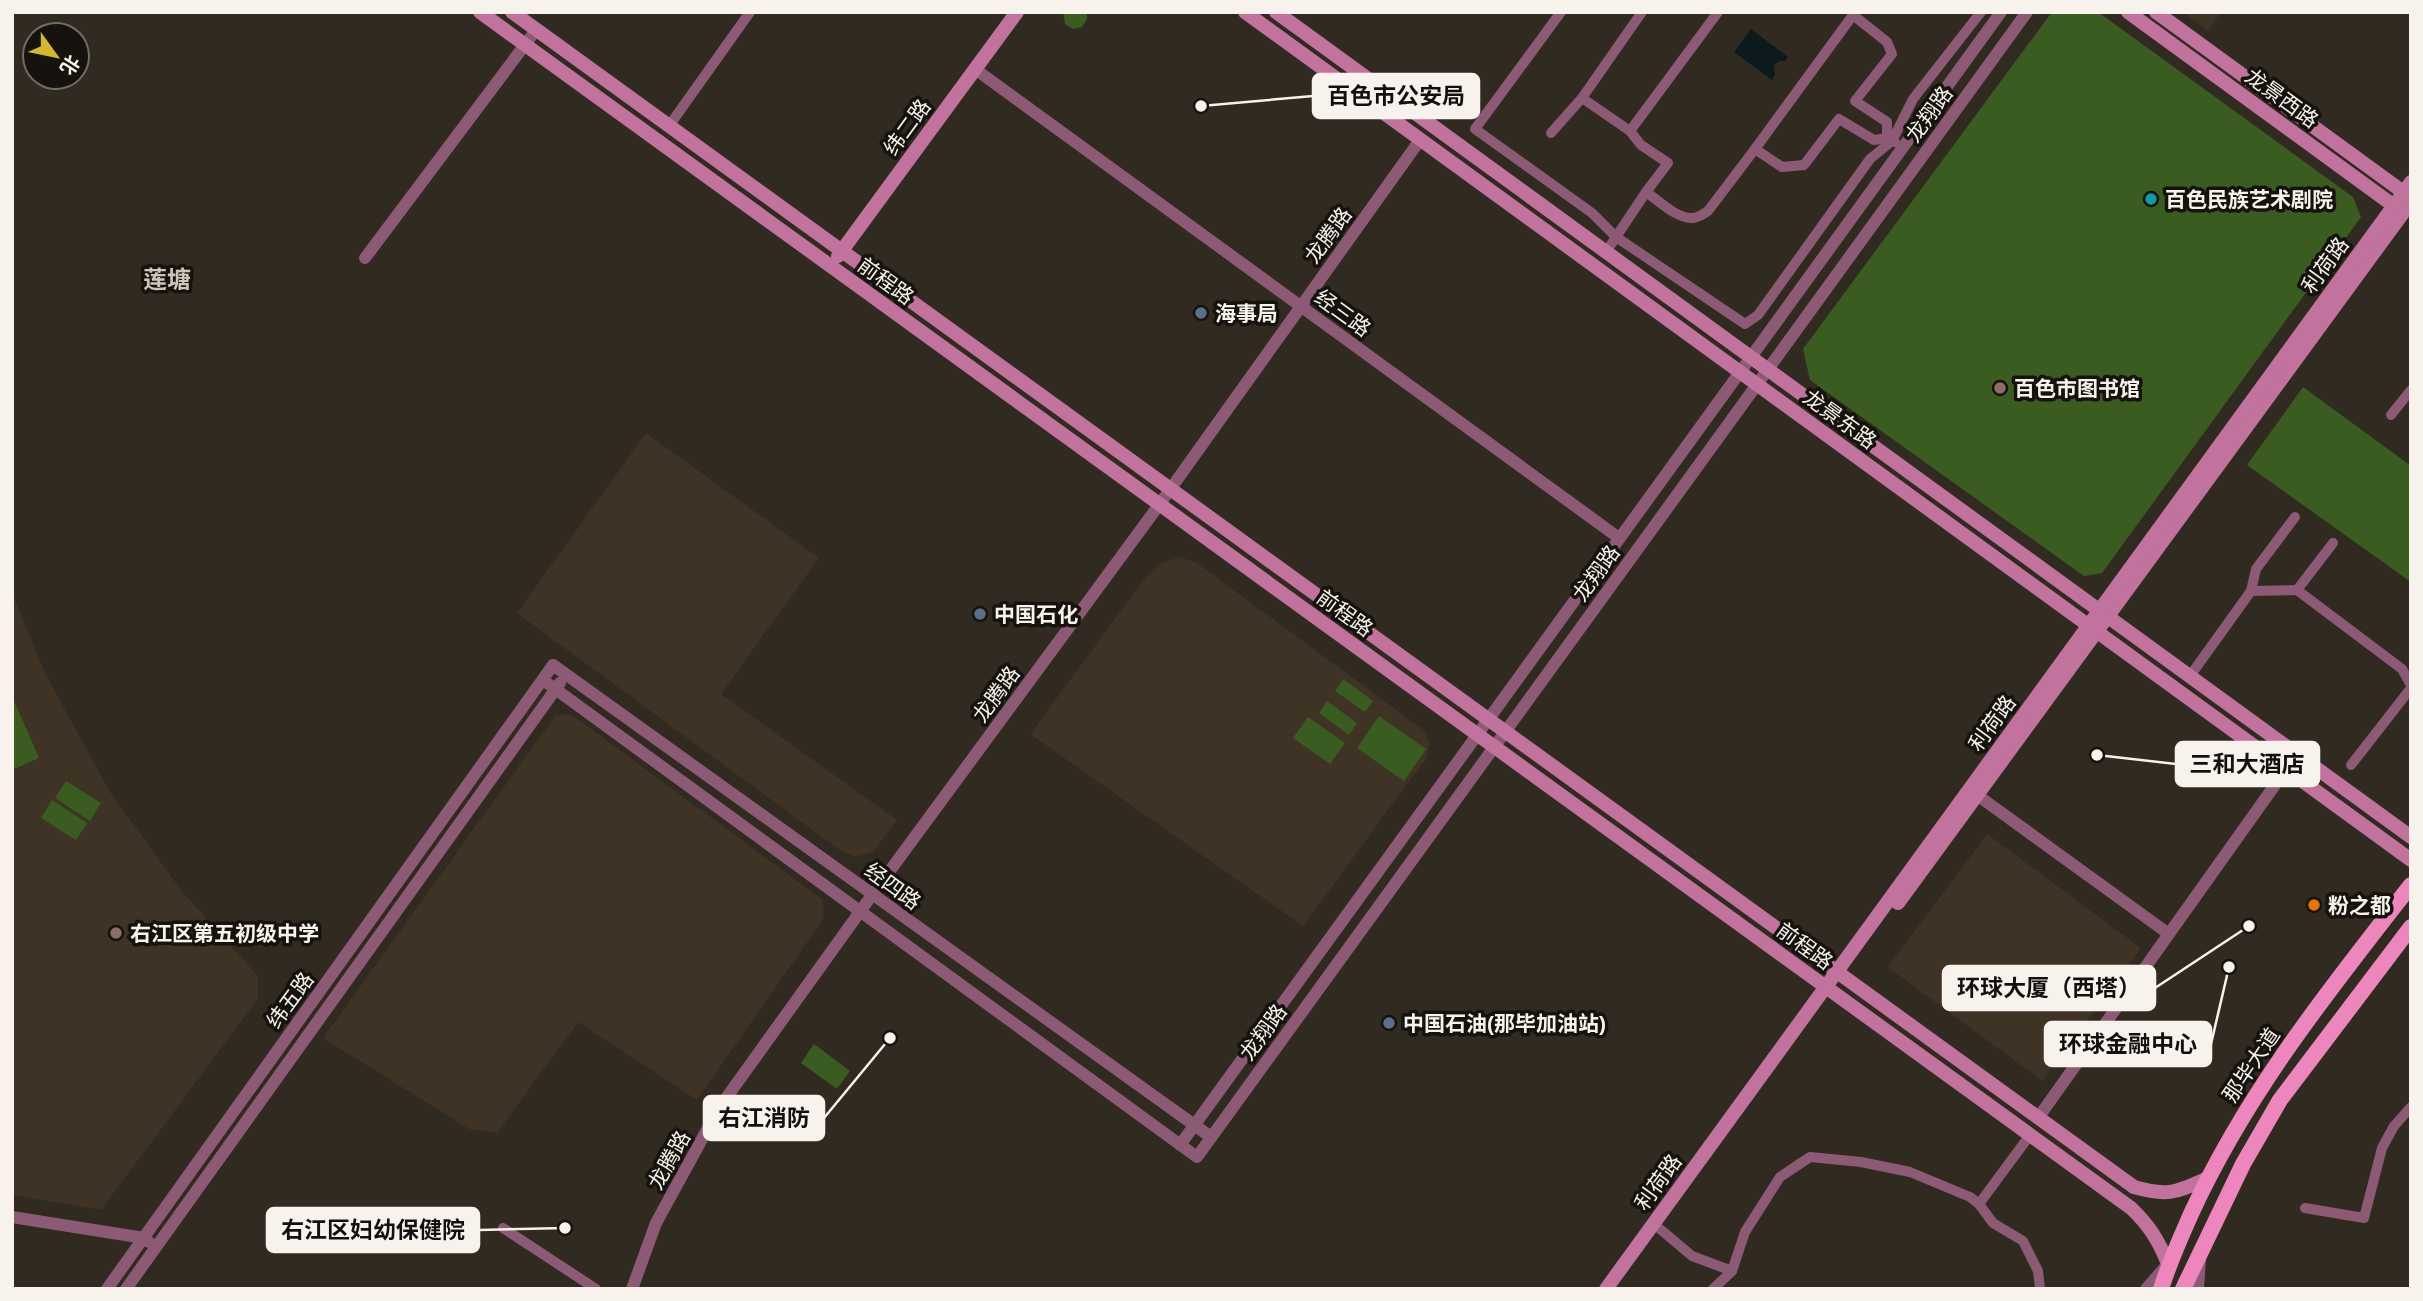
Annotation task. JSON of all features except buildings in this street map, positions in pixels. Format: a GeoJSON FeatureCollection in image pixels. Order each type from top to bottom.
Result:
{"type":"FeatureCollection","features":[{"type":"Feature","properties":{"kind":"main road","name":"前程路"},"geometry":{"type":"LineString","coordinates":[[480,12],[2132,1208],[2149,1225],[2160,1242],[2168,1264]]}},
{"type":"Feature","properties":{"kind":"main road","name":"前程路"},"geometry":{"type":"LineString","coordinates":[[512,12],[2134,1187],[2159,1194],[2182,1189],[2208,1178]]}},
{"type":"Feature","properties":{"kind":"main road","name":"纬二路"},"geometry":{"type":"LineString","coordinates":[[830,266],[1017,12]]}},
{"type":"Feature","properties":{"kind":"main road","name":"龙景东路"},"geometry":{"type":"LineString","coordinates":[[1245,12],[2411,860]]}},
{"type":"Feature","properties":{"kind":"main road","name":"龙景东路"},"geometry":{"type":"LineString","coordinates":[[1276,12],[2411,837]]}},
{"type":"Feature","properties":{"kind":"main road","name":"龙景西路"},"geometry":{"type":"LineString","coordinates":[[2128,12],[2406,201]]}},
{"type":"Feature","properties":{"kind":"main road","name":"龙景西路"},"geometry":{"type":"LineString","coordinates":[[2156,12],[2406,201]]}},
{"type":"Feature","properties":{"kind":"main road","name":"利荷路"},"geometry":{"type":"LineString","coordinates":[[1841,975],[1977,795],[2103,614],[2406,201]]}},
{"type":"Feature","properties":{"kind":"main road","name":"利荷路"},"geometry":{"type":"LineString","coordinates":[[1606,1289],[1830,990],[2093,629]]}},
{"type":"Feature","properties":{"kind":"main road","name":"那毕大道"},"geometry":{"type":"LineString","coordinates":[[2161,1289],[2168,1264],[2208,1178],[2241,1118],[2280,1058],[2411,885]]}},
{"type":"Feature","properties":{"kind":"main road","name":"那毕大道"},"geometry":{"type":"LineString","coordinates":[[2183,1289],[2243,1164],[2280,1100],[2411,927]]}},
{"type":"Feature","properties":{"kind":"main road","name":"利荷路"},"geometry":{"type":"LineString","coordinates":[[1617,1289],[1830,990]]}},
{"type":"Feature","properties":{"kind":"street"},"geometry":{"type":"LineString","coordinates":[[669,126],[750,12]]}},
{"type":"Feature","properties":{"kind":"street"},"geometry":{"type":"LineString","coordinates":[[1561,12],[1475,129],[1592,213],[1616,237],[1745,324],[1758,315],[1870,159],[1894,142],[1913,99],[1981,12]]}},
{"type":"Feature","properties":{"kind":"street"},"geometry":{"type":"LineString","coordinates":[[1551,133],[1582,98],[1642,12]]}},
{"type":"Feature","properties":{"kind":"street"},"geometry":{"type":"LineString","coordinates":[[1630,131],[1718,12]]}},
{"type":"Feature","properties":{"kind":"street","name":"龙翔路"},"geometry":{"type":"LineString","coordinates":[[1180,1145],[1751,357],[1894,142],[2001,12]]}},
{"type":"Feature","properties":{"kind":"street","name":"龙翔路"},"geometry":{"type":"LineString","coordinates":[[1197,1157],[2027,12]]}},
{"type":"Feature","properties":{"kind":"street"},"geometry":{"type":"LineString","coordinates":[[1646,192],[1690,219],[1708,211],[1854,14],[1891,47],[1892,54],[1855,101],[1887,122],[1894,142]]}},
{"type":"Feature","properties":{"kind":"street"},"geometry":{"type":"LineString","coordinates":[[365,258],[536,30]]}},
{"type":"Feature","properties":{"kind":"street","name":"经三路"},"geometry":{"type":"LineString","coordinates":[[975,69],[1619,538]]}},
{"type":"Feature","properties":{"kind":"street"},"geometry":{"type":"LineString","coordinates":[[1582,98],[1630,131],[1641,145],[1668,163],[1606,252]]}},
{"type":"Feature","properties":{"kind":"street"},"geometry":{"type":"LineString","coordinates":[[1755,149],[1782,167],[1804,164],[1839,119],[1874,140],[1894,142]]}},
{"type":"Feature","properties":{"kind":"street","name":"龙腾路"},"geometry":{"type":"LineString","coordinates":[[632,1289],[656,1223],[719,1108],[860,911],[1159,505],[1420,140]]}},
{"type":"Feature","properties":{"kind":"street"},"geometry":{"type":"LineString","coordinates":[[2391,415],[2411,390]]}},
{"type":"Feature","properties":{"kind":"street"},"geometry":{"type":"LineString","coordinates":[[2190,676],[2251,591],[2256,569],[2295,517]]}},
{"type":"Feature","properties":{"kind":"street"},"geometry":{"type":"LineString","coordinates":[[2297,590],[2333,543]]}},
{"type":"Feature","properties":{"kind":"street"},"geometry":{"type":"LineString","coordinates":[[2251,591],[2297,590],[2402,669],[2411,686],[2351,765]]}},
{"type":"Feature","properties":{"kind":"street","name":"经四路"},"geometry":{"type":"LineString","coordinates":[[553,665],[1211,1137]]}},
{"type":"Feature","properties":{"kind":"street","name":"纬五路"},"geometry":{"type":"LineString","coordinates":[[107,1289],[553,665]]}},
{"type":"Feature","properties":{"kind":"street","name":"纬五路"},"geometry":{"type":"LineString","coordinates":[[126,1289],[158,1248],[566,674]]}},
{"type":"Feature","properties":{"kind":"street","name":"经四路"},"geometry":{"type":"LineString","coordinates":[[543,680],[1197,1157]]}},
{"type":"Feature","properties":{"kind":"street"},"geometry":{"type":"LineString","coordinates":[[2038,1118],[2297,754]]}},
{"type":"Feature","properties":{"kind":"street"},"geometry":{"type":"LineString","coordinates":[[1977,795],[2169,934]]}},
{"type":"Feature","properties":{"kind":"street"},"geometry":{"type":"LineString","coordinates":[[2305,1208],[2364,1218],[2382,1148],[2394,1126],[2411,1108]]}},
{"type":"Feature","properties":{"kind":"street"},"geometry":{"type":"LineString","coordinates":[[1979,1204],[2030,1135]]}},
{"type":"Feature","properties":{"kind":"street"},"geometry":{"type":"LineString","coordinates":[[1713,1289],[1732,1270],[1745,1233],[1780,1177],[1810,1157],[1861,1162],[1910,1172],[1970,1197],[1979,1204],[1993,1223],[2023,1241],[2038,1271],[2040,1289]]}},
{"type":"Feature","properties":{"kind":"street"},"geometry":{"type":"LineString","coordinates":[[12,1217],[144,1238],[158,1248]]}},
{"type":"Feature","properties":{"kind":"street"},"geometry":{"type":"LineString","coordinates":[[503,1228],[596,1289]]}},
{"type":"Feature","properties":{"kind":"street"},"geometry":{"type":"LineString","coordinates":[[1660,1229],[1692,1256],[1732,1270]]}},
{"type":"Feature","properties":{"kind":"street"},"geometry":{"type":"LineString","coordinates":[[2198,1289],[2201,1248]]}},
{"type":"Feature","properties":{"kind":"street"},"geometry":{"type":"LineString","coordinates":[[2146,1289],[2168,1264]]}},
{"type":"Feature","properties":{"kind":"shaded area"},"geometry":{"type":"Polygon","coordinates":[[[2182,12],[2221,12],[2208,31],[2182,12]]]}},
{"type":"Feature","properties":{"kind":"shaded area"},"geometry":{"type":"Polygon","coordinates":[[[1751,29],[1788,57],[1774,65],[1775,75],[1772,80],[1734,52],[1751,29]]]}},
{"type":"Feature","properties":{"kind":"shaded area"},"geometry":{"type":"Polygon","coordinates":[[[646,433],[819,558],[721,694],[897,820],[873,852],[855,857],[841,851],[517,613],[646,433]]]}},
{"type":"Feature","properties":{"kind":"shaded area"},"geometry":{"type":"Polygon","coordinates":[[[1180,557],[1197,563],[1425,731],[1429,744],[1427,757],[1303,926],[1030,734],[1146,577],[1159,564],[1180,557]]]}},
{"type":"Feature","properties":{"kind":"shaded area","name":"右江区第五初级中学"},"geometry":{"type":"Polygon","coordinates":[[[12,593],[46,675],[110,792],[181,890],[258,976],[258,999],[101,1210],[12,1195],[12,593]]]}},
{"type":"Feature","properties":{"kind":"shaded area"},"geometry":{"type":"Polygon","coordinates":[[[571,714],[823,900],[824,918],[697,1100],[578,1022],[497,1133],[469,1129],[323,1038],[555,716],[571,714]]]}},
{"type":"Feature","properties":{"kind":"shaded area"},"geometry":{"type":"Polygon","coordinates":[[[1987,834],[2141,948],[2042,1081],[1888,967],[1987,834]]]}},
{"type":"Feature","properties":{"kind":"green space"},"geometry":{"type":"Polygon","coordinates":[[[1063,12],[1087,12],[1087,19],[1082,27],[1073,29],[1065,24],[1063,12]]]}},
{"type":"Feature","properties":{"kind":"green space"},"geometry":{"type":"Polygon","coordinates":[[[2052,12],[2098,12],[2353,197],[2361,217],[2102,573],[2084,576],[1810,380],[1803,349],[2052,12]]]}},
{"type":"Feature","properties":{"kind":"green space"},"geometry":{"type":"Polygon","coordinates":[[[2303,387],[2411,466],[2411,582],[2247,465],[2303,387]]]}},
{"type":"Feature","properties":{"kind":"green space"},"geometry":{"type":"Polygon","coordinates":[[[1343,679],[1373,701],[1365,712],[1335,691],[1343,679]]]}},
{"type":"Feature","properties":{"kind":"green space"},"geometry":{"type":"Polygon","coordinates":[[[12,696],[39,758],[12,770],[12,696]]]}},
{"type":"Feature","properties":{"kind":"green space"},"geometry":{"type":"Polygon","coordinates":[[[1327,701],[1357,723],[1349,735],[1319,713],[1327,701]]]}},
{"type":"Feature","properties":{"kind":"green space"},"geometry":{"type":"Polygon","coordinates":[[[1379,716],[1426,749],[1404,781],[1357,748],[1379,716]]]}},
{"type":"Feature","properties":{"kind":"green space"},"geometry":{"type":"Polygon","coordinates":[[[1308,717],[1345,743],[1330,764],[1293,738],[1308,717]]]}},
{"type":"Feature","properties":{"kind":"green space"},"geometry":{"type":"Polygon","coordinates":[[[66,781],[101,803],[90,821],[55,798],[66,781]]]}},
{"type":"Feature","properties":{"kind":"green space"},"geometry":{"type":"Polygon","coordinates":[[[52,800],[87,823],[76,840],[41,818],[52,800]]]}},
{"type":"Feature","properties":{"kind":"green space"},"geometry":{"type":"Polygon","coordinates":[[[814,1044],[850,1071],[837,1089],[801,1063],[814,1044]]]}},
{"type":"Feature","properties":{"kind":"place","name":"百色市公安局"},"geometry":{"type":"Point","coordinates":[1201,106]}},
{"type":"Feature","properties":{"kind":"place","name":"百色民族艺术剧院"},"geometry":{"type":"Point","coordinates":[2151,199]}},
{"type":"Feature","properties":{"kind":"place","name":"海事局"},"geometry":{"type":"Point","coordinates":[1201,313]}},
{"type":"Feature","properties":{"kind":"place","name":"百色市图书馆"},"geometry":{"type":"Point","coordinates":[2000,388]}},
{"type":"Feature","properties":{"kind":"place","name":"中国石化"},"geometry":{"type":"Point","coordinates":[980,614]}},
{"type":"Feature","properties":{"kind":"place","name":"三和大酒店"},"geometry":{"type":"Point","coordinates":[2097,755]}},
{"type":"Feature","properties":{"kind":"place","name":"粉之都"},"geometry":{"type":"Point","coordinates":[2314,905]}},
{"type":"Feature","properties":{"kind":"place","name":"环球大厦（西塔）"},"geometry":{"type":"Point","coordinates":[2249,926]}},
{"type":"Feature","properties":{"kind":"place","name":"右江区第五初级中学"},"geometry":{"type":"Point","coordinates":[116,933]}},
{"type":"Feature","properties":{"kind":"place","name":"环球金融中心"},"geometry":{"type":"Point","coordinates":[2229,967]}},
{"type":"Feature","properties":{"kind":"place","name":"中国石油(那毕加油站)"},"geometry":{"type":"Point","coordinates":[1389,1023]}},
{"type":"Feature","properties":{"kind":"place","name":"右江消防"},"geometry":{"type":"Point","coordinates":[890,1038]}},
{"type":"Feature","properties":{"kind":"place","name":"右江区妇幼保健院"},"geometry":{"type":"Point","coordinates":[565,1228]}},
{"type":"Feature","properties":{"kind":"district","name":"莲塘"},"geometry":{"type":"Point","coordinates":[167,279]}}]}
